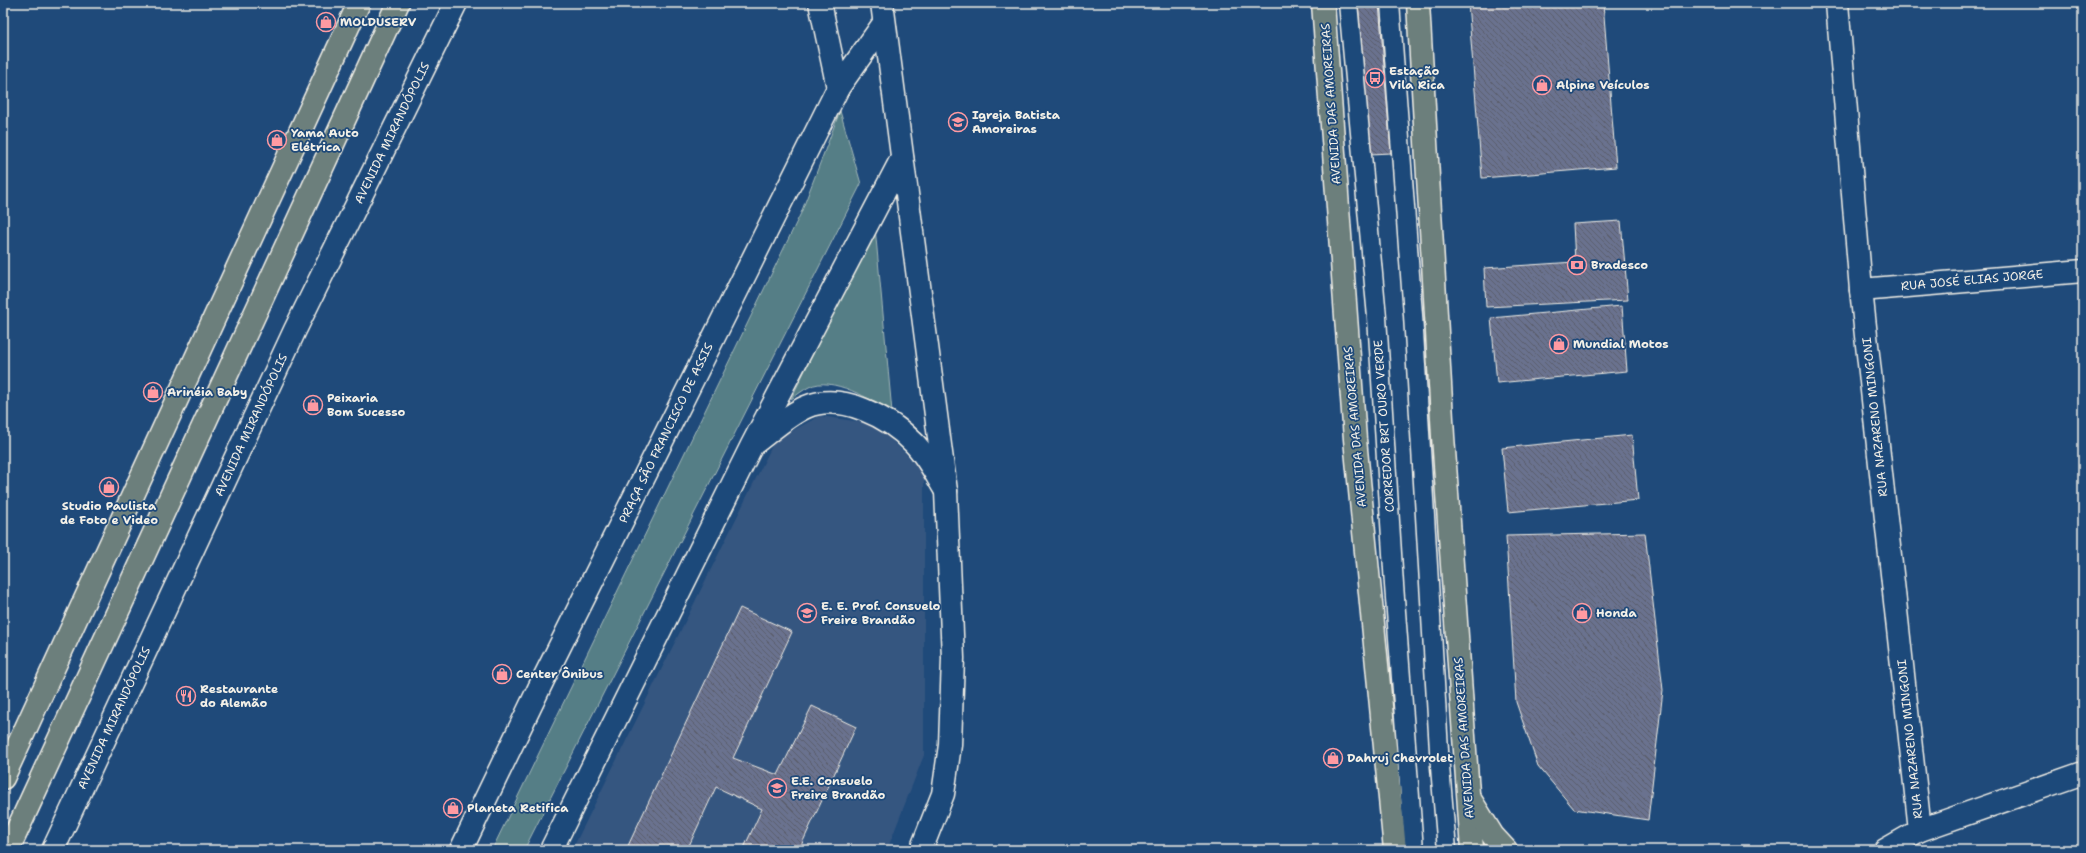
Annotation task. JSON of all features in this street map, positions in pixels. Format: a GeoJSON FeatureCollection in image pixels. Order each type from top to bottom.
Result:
{"type":"FeatureCollection","features":[{"type":"Feature","properties":{"kind":"main road"},"geometry":{"type":"LineString","coordinates":[[3,778],[358,3]]}},
{"type":"Feature","properties":{"kind":"main road"},"geometry":{"type":"LineString","coordinates":[[8,850],[398,3]]}},
{"type":"Feature","properties":{"kind":"main road","name":"AVENIDA DAS AMOREIRAS"},"geometry":{"type":"LineString","coordinates":[[1323,3],[1355,439],[1395,850]]}},
{"type":"Feature","properties":{"kind":"main road","name":"AVENIDA DAS AMOREIRAS"},"geometry":{"type":"LineString","coordinates":[[1418,3],[1444,444],[1472,850]]}},
{"type":"Feature","properties":{"kind":"main road"},"geometry":{"type":"LineString","coordinates":[[1469,798],[1492,836],[1506,850]]}},
{"type":"Feature","properties":{"kind":"main road"},"geometry":{"type":"LineString","coordinates":[[1385,850],[1392,814]]}},
{"type":"Feature","properties":{"kind":"street","name":"AVENIDA MIRANDÓPOLIS"},"geometry":{"type":"LineString","coordinates":[[53,850],[295,330],[456,3]]}},
{"type":"Feature","properties":{"kind":"street"},"geometry":{"type":"LineString","coordinates":[[820,3],[838,88]]}},
{"type":"Feature","properties":{"kind":"street","name":"RUA NAZARENO MINGONI"},"geometry":{"type":"LineString","coordinates":[[1837,3],[1861,290],[1920,830]]}},
{"type":"Feature","properties":{"kind":"street"},"geometry":{"type":"LineString","coordinates":[[883,13],[946,491],[954,658],[950,745],[943,794],[921,850]]}},
{"type":"Feature","properties":{"kind":"street","name":"PRAÇA SÃO FRANCISCO DE ASSIS"},"geometry":{"type":"LineString","coordinates":[[461,850],[543,680],[838,88],[883,13]]}},
{"type":"Feature","properties":{"kind":"street"},"geometry":{"type":"LineString","coordinates":[[551,850],[752,445],[902,158]]}},
{"type":"Feature","properties":{"kind":"street","name":"RUA JOSÉ ELIAS JORGE"},"geometry":{"type":"LineString","coordinates":[[1861,290],[2083,271]]}},
{"type":"Feature","properties":{"kind":"street"},"geometry":{"type":"LineString","coordinates":[[752,445],[796,412],[808,406],[834,402],[846,404],[867,412],[893,425],[908,438],[924,456],[946,491]]}},
{"type":"Feature","properties":{"kind":"street"},"geometry":{"type":"LineString","coordinates":[[1884,850],[1920,830],[2083,773]]}},
{"type":"Feature","properties":{"kind":"lane","name":"CORREDOR BRT OURO VERDE"},"geometry":{"type":"LineString","coordinates":[[1348,3],[1377,317],[1394,585],[1414,850]]}},
{"type":"Feature","properties":{"kind":"lane"},"geometry":{"type":"LineString","coordinates":[[1390,3],[1413,315],[1440,767],[1447,850]]}},
{"type":"Feature","properties":{"kind":"shaded area","name":"E. E. Prof. Consuelo Freire Brandão"},"geometry":{"type":"Polygon","coordinates":[[[820,416],[875,424],[924,472],[924,755],[887,850],[572,850],[775,440],[820,416]]]}},
{"type":"Feature","properties":{"kind":"green space"},"geometry":{"type":"Polygon","coordinates":[[[840,111],[861,184],[524,850],[492,850],[801,213],[840,111]]]}},
{"type":"Feature","properties":{"kind":"green space"},"geometry":{"type":"Polygon","coordinates":[[[875,227],[892,412],[851,390],[829,384],[818,384],[809,387],[791,399],[875,227]]]}},
{"type":"Feature","properties":{"kind":"building","name":"Estação Vila Rica"},"geometry":{"type":"Polygon","coordinates":[[[1358,3],[1379,3],[1391,153],[1370,154],[1358,3]]]}},
{"type":"Feature","properties":{"kind":"building","name":"Alpine Veículos"},"geometry":{"type":"Polygon","coordinates":[[[1468,3],[1603,3],[1616,167],[1482,178],[1468,3]]]}},
{"type":"Feature","properties":{"kind":"building","name":"Bradesco"},"geometry":{"type":"Polygon","coordinates":[[[1621,221],[1628,300],[1486,307],[1484,268],[1575,262],[1573,224],[1621,221]]]}},
{"type":"Feature","properties":{"kind":"building","name":"Mundial Motos"},"geometry":{"type":"Polygon","coordinates":[[[1622,306],[1627,371],[1497,383],[1491,318],[1622,306]]]}},
{"type":"Feature","properties":{"kind":"building"},"geometry":{"type":"Polygon","coordinates":[[[1632,435],[1638,500],[1508,512],[1502,448],[1632,435]]]}},
{"type":"Feature","properties":{"kind":"building","name":"Honda"},"geometry":{"type":"Polygon","coordinates":[[[1645,533],[1663,690],[1648,820],[1574,809],[1538,766],[1516,702],[1506,536],[1645,533]]]}},
{"type":"Feature","properties":{"kind":"building"},"geometry":{"type":"Polygon","coordinates":[[[740,608],[792,632],[733,758],[778,775],[812,706],[856,727],[799,850],[743,850],[762,809],[716,787],[687,850],[626,850],[740,608]]]}},
{"type":"Feature","properties":{"kind":"place","name":"MOLDUSERV"},"geometry":{"type":"Point","coordinates":[326,22]}},
{"type":"Feature","properties":{"kind":"place","name":"Estação Vila Rica"},"geometry":{"type":"Point","coordinates":[1375,78]}},
{"type":"Feature","properties":{"kind":"place","name":"Alpine Veículos"},"geometry":{"type":"Point","coordinates":[1542,85]}},
{"type":"Feature","properties":{"kind":"place","name":"Igreja Batista Amoreiras"},"geometry":{"type":"Point","coordinates":[958,122]}},
{"type":"Feature","properties":{"kind":"place","name":"Yama Auto Elétrica"},"geometry":{"type":"Point","coordinates":[277,140]}},
{"type":"Feature","properties":{"kind":"place","name":"Bradesco"},"geometry":{"type":"Point","coordinates":[1577,265]}},
{"type":"Feature","properties":{"kind":"place","name":"Mundial Motos"},"geometry":{"type":"Point","coordinates":[1559,344]}},
{"type":"Feature","properties":{"kind":"place","name":"Arinéia Baby"},"geometry":{"type":"Point","coordinates":[153,392]}},
{"type":"Feature","properties":{"kind":"place","name":"Peixaria Bom Sucesso"},"geometry":{"type":"Point","coordinates":[313,405]}},
{"type":"Feature","properties":{"kind":"place","name":"Studio Paulista de Foto e Video"},"geometry":{"type":"Point","coordinates":[109,487]}},
{"type":"Feature","properties":{"kind":"place","name":"E. E. Prof. Consuelo Freire Brandão"},"geometry":{"type":"Point","coordinates":[807,613]}},
{"type":"Feature","properties":{"kind":"place","name":"Honda"},"geometry":{"type":"Point","coordinates":[1582,613]}},
{"type":"Feature","properties":{"kind":"place","name":"Center Ônibus"},"geometry":{"type":"Point","coordinates":[502,674]}},
{"type":"Feature","properties":{"kind":"place","name":"Restaurante do Alemão"},"geometry":{"type":"Point","coordinates":[186,696]}},
{"type":"Feature","properties":{"kind":"place","name":"Dahruj Chevrolet"},"geometry":{"type":"Point","coordinates":[1333,758]}},
{"type":"Feature","properties":{"kind":"place","name":"E.E. Consuelo Freire Brandão"},"geometry":{"type":"Point","coordinates":[777,788]}},
{"type":"Feature","properties":{"kind":"place","name":"Planeta Retifica"},"geometry":{"type":"Point","coordinates":[453,808]}}]}
